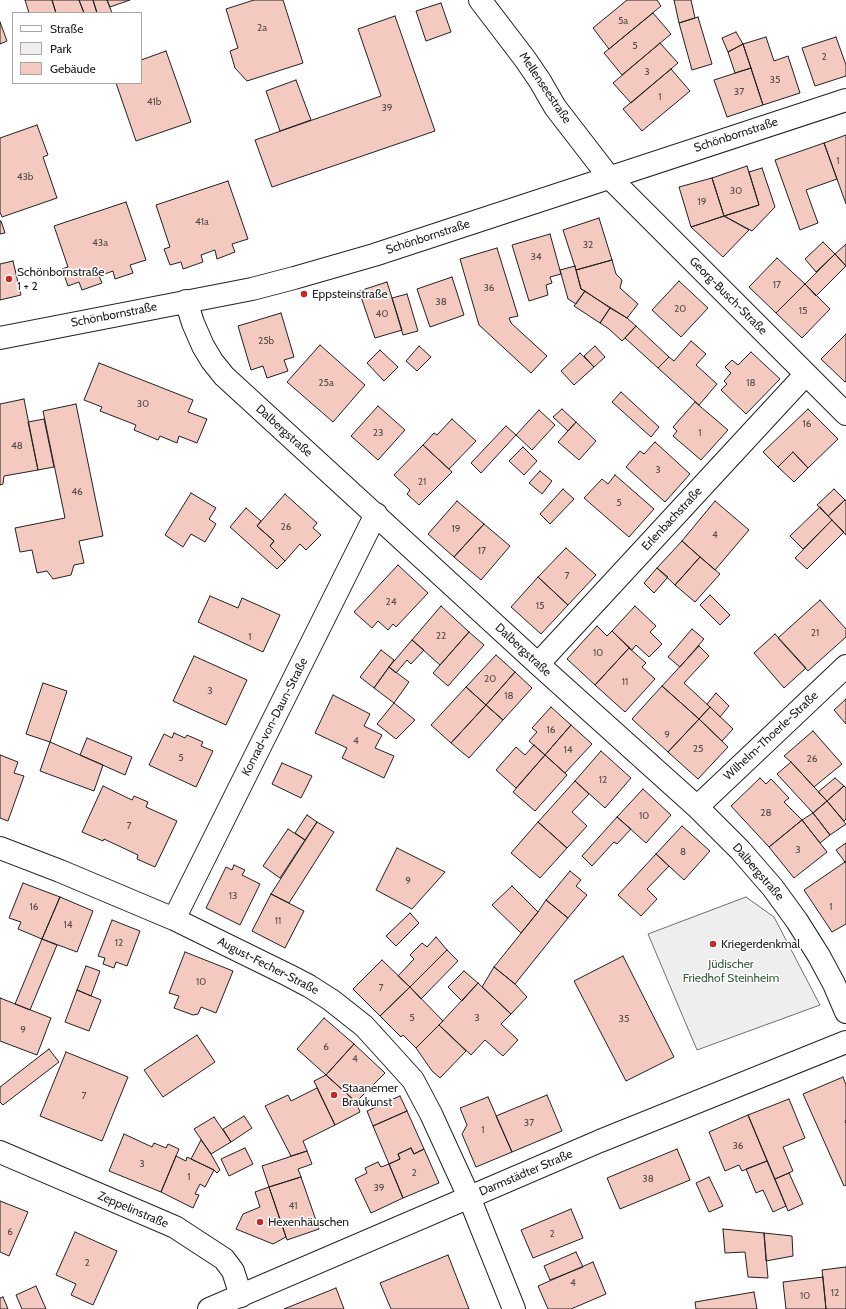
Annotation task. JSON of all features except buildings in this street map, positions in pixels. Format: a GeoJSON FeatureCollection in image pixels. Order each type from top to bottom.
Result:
{"type":"FeatureCollection","features":[{"type":"Feature","properties":{"kind":"street","name":"Mellenseestraße"},"geometry":{"type":"LineString","coordinates":[[480,0],[540,80],[555,108],[609,177]]}},
{"type":"Feature","properties":{"kind":"street","name":"Schönbornstraße"},"geometry":{"type":"LineString","coordinates":[[0,338],[252,288],[328,269],[846,100]]}},
{"type":"Feature","properties":{"kind":"street","name":"Georg-Busch-Straße"},"geometry":{"type":"LineString","coordinates":[[609,177],[846,414]]}},
{"type":"Feature","properties":{"kind":"street","name":"Dalbergstraße"},"geometry":{"type":"LineString","coordinates":[[186,301],[193,323],[203,346],[212,361],[224,376],[538,664],[697,807],[753,864],[785,903],[819,956],[834,984],[846,1012]]}},
{"type":"Feature","properties":{"kind":"street","name":"Erlenbachstraße"},"geometry":{"type":"LineString","coordinates":[[538,664],[806,374]]}},
{"type":"Feature","properties":{"kind":"street","name":"Konrad-von-Daun-Straße"},"geometry":{"type":"LineString","coordinates":[[174,919],[376,514]]}},
{"type":"Feature","properties":{"kind":"street","name":"Wilhelm-Thoerle-Straße"},"geometry":{"type":"LineString","coordinates":[[697,807],[846,666]]}},
{"type":"Feature","properties":{"kind":"street","name":"August-Fecher-Straße"},"geometry":{"type":"LineString","coordinates":[[0,848],[60,871],[174,919],[309,986],[331,1000],[364,1026],[413,1080],[431,1114],[469,1197],[514,1309]]}},
{"type":"Feature","properties":{"kind":"street","name":"Darmstädter Straße"},"geometry":{"type":"LineString","coordinates":[[209,1309],[600,1141],[846,1042]]}},
{"type":"Feature","properties":{"kind":"street","name":"Zeppelinstraße"},"geometry":{"type":"LineString","coordinates":[[0,1152],[175,1227],[224,1259],[233,1271],[241,1296]]}},
{"type":"Feature","properties":{"kind":"green space","name":"Jüdischer Friedhof Steinheim"},"geometry":{"type":"Polygon","coordinates":[[[746,897],[774,917],[820,1005],[697,1050],[648,934],[746,897]]]}},
{"type":"Feature","properties":{"kind":"place","name":"Schönbornstraße 1 + 2"},"geometry":{"type":"Point","coordinates":[9,279]}},
{"type":"Feature","properties":{"kind":"place","name":"Eppsteinstraße"},"geometry":{"type":"Point","coordinates":[304,294]}},
{"type":"Feature","properties":{"kind":"place","name":"Kriegerdenkmal"},"geometry":{"type":"Point","coordinates":[713,944]}},
{"type":"Feature","properties":{"kind":"place","name":"Staanemer Braukunst"},"geometry":{"type":"Point","coordinates":[334,1095]}},
{"type":"Feature","properties":{"kind":"place","name":"Hexenhäuschen"},"geometry":{"type":"Point","coordinates":[260,1222]}}]}
